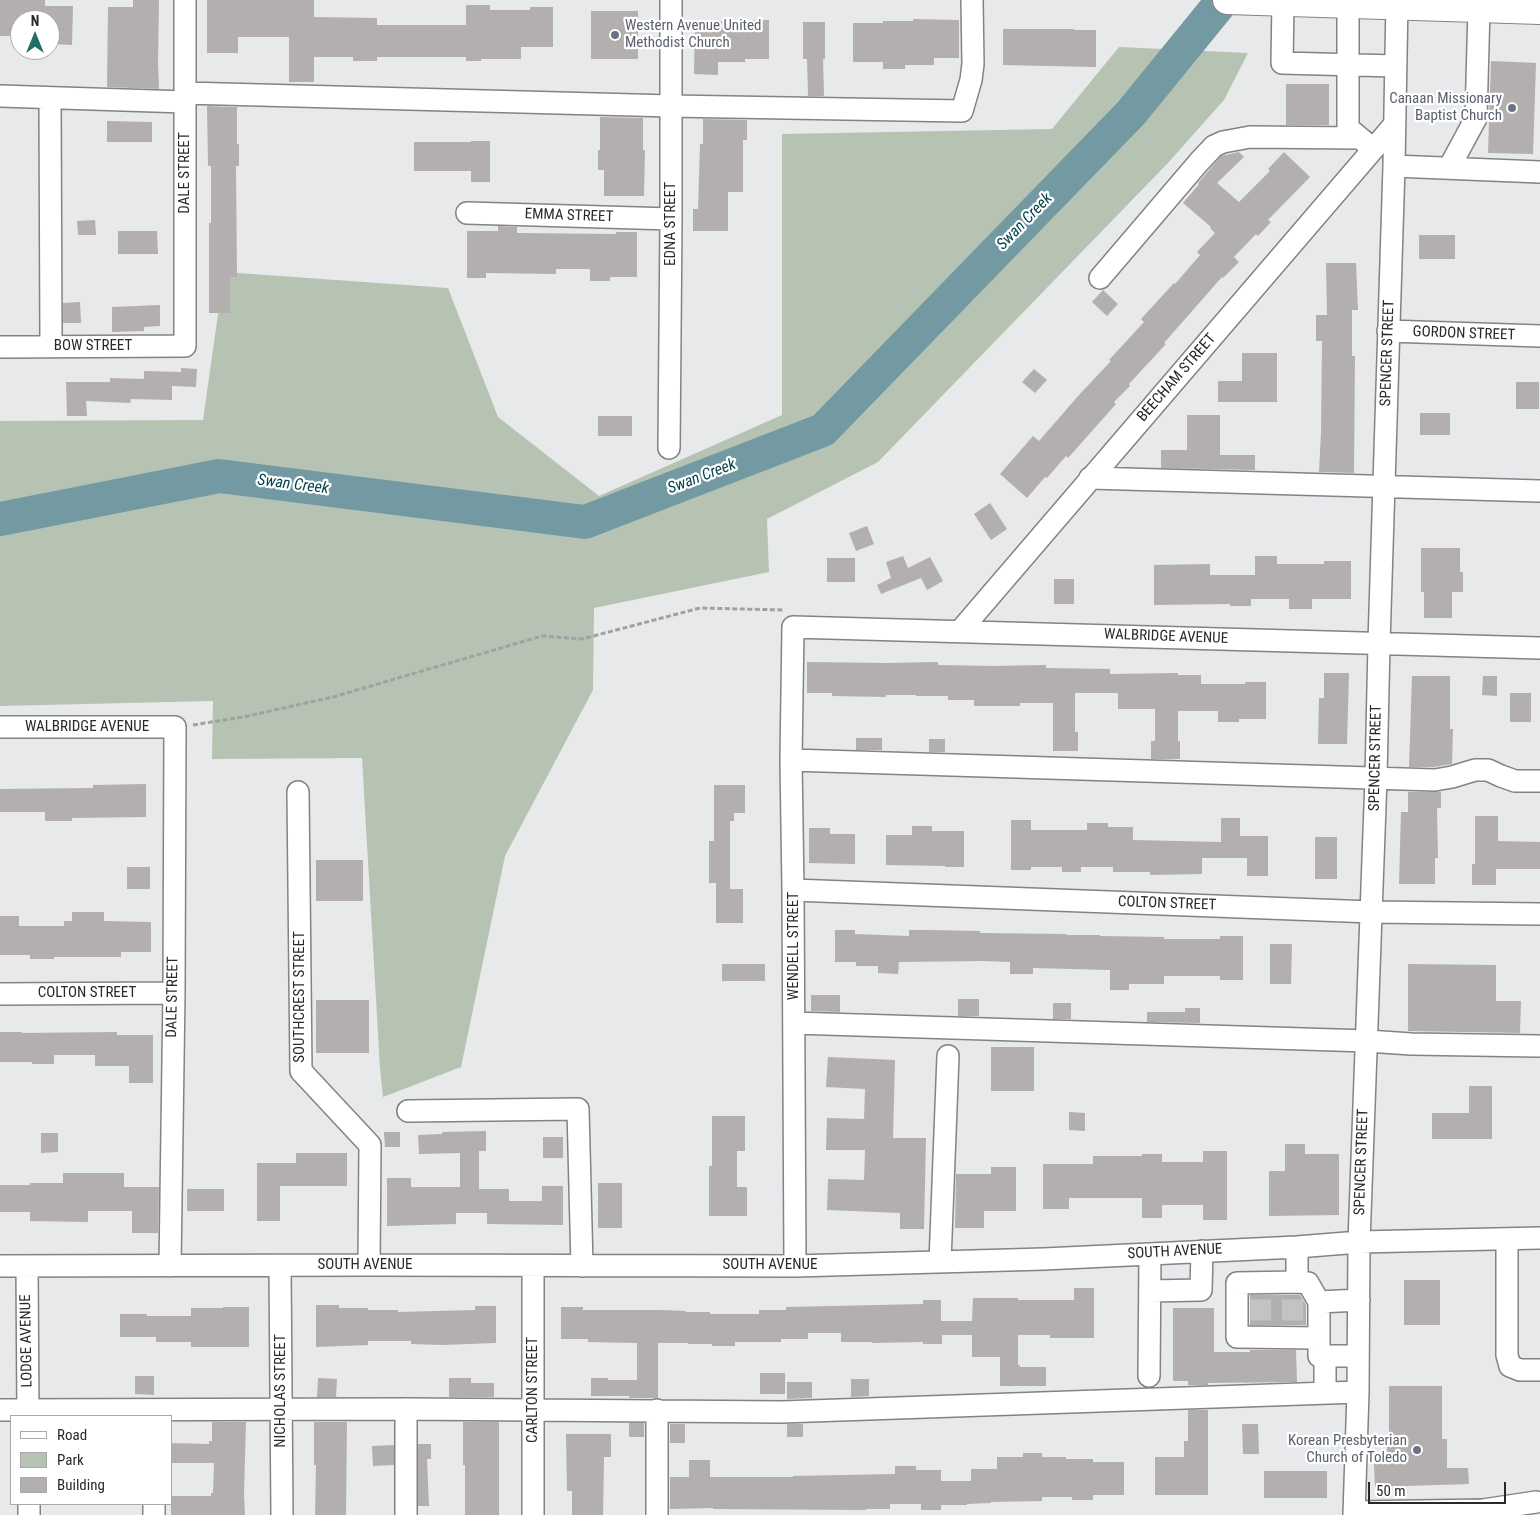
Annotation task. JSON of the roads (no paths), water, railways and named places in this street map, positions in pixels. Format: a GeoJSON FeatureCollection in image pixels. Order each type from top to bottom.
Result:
{"type":"FeatureCollection","features":[{"type":"Feature","properties":{"kind":"main road"},"geometry":{"type":"LineString","coordinates":[[1227,0],[1348,4],[1397,3],[1540,10]]}},
{"type":"Feature","properties":{"kind":"street","name":"DALE STREET"},"geometry":{"type":"LineString","coordinates":[[185,0],[186,346]]}},
{"type":"Feature","properties":{"kind":"street","name":"EDNA STREET"},"geometry":{"type":"LineString","coordinates":[[669,448],[670,0]]}},
{"type":"Feature","properties":{"kind":"street"},"geometry":{"type":"LineString","coordinates":[[0,96],[962,111],[971,80],[973,64],[972,0]]}},
{"type":"Feature","properties":{"kind":"street"},"geometry":{"type":"LineString","coordinates":[[1277,2],[1282,63],[1395,66]]}},
{"type":"Feature","properties":{"kind":"street","name":"SPENCER STREET"},"geometry":{"type":"LineString","coordinates":[[1354,1514],[1358,1392],[1359,1242],[1372,912],[1397,3]]}},
{"type":"Feature","properties":{"kind":"street"},"geometry":{"type":"LineString","coordinates":[[1348,4],[1348,128],[1366,144]]}},
{"type":"Feature","properties":{"kind":"street"},"geometry":{"type":"LineString","coordinates":[[1449,168],[1476,118],[1479,8]]}},
{"type":"Feature","properties":{"kind":"street"},"geometry":{"type":"LineString","coordinates":[[50,98],[51,346]]}},
{"type":"Feature","properties":{"kind":"street","name":"BEECHAM STREET"},"geometry":{"type":"LineString","coordinates":[[960,631],[1090,478],[1366,144],[1394,125]]}},
{"type":"Feature","properties":{"kind":"street"},"geometry":{"type":"LineString","coordinates":[[1100,278],[1214,146],[1223,142],[1250,137],[1366,144]]}},
{"type":"Feature","properties":{"kind":"street"},"geometry":{"type":"LineString","coordinates":[[1394,166],[1539,170]]}},
{"type":"Feature","properties":{"kind":"street","name":"EMMA STREET"},"geometry":{"type":"LineString","coordinates":[[466,213],[671,219]]}},
{"type":"Feature","properties":{"kind":"street","name":"GORDON STREET"},"geometry":{"type":"LineString","coordinates":[[1388,331],[1540,336]]}},
{"type":"Feature","properties":{"kind":"street","name":"BOW STREET"},"geometry":{"type":"LineString","coordinates":[[0,347],[186,346]]}},
{"type":"Feature","properties":{"kind":"street"},"geometry":{"type":"LineString","coordinates":[[1090,478],[1540,491]]}},
{"type":"Feature","properties":{"kind":"street","name":"WALBRIDGE AVENUE"},"geometry":{"type":"LineString","coordinates":[[793,626],[1540,648]]}},
{"type":"Feature","properties":{"kind":"street","name":"WENDELL STREET"},"geometry":{"type":"LineString","coordinates":[[793,626],[791,760],[795,1266]]}},
{"type":"Feature","properties":{"kind":"street","name":"WALBRIDGE AVENUE"},"geometry":{"type":"LineString","coordinates":[[0,727],[175,727]]}},
{"type":"Feature","properties":{"kind":"street","name":"DALE STREET"},"geometry":{"type":"LineString","coordinates":[[170,1266],[175,727]]}},
{"type":"Feature","properties":{"kind":"street"},"geometry":{"type":"LineString","coordinates":[[791,760],[1434,780],[1475,770],[1488,770],[1515,780],[1540,781]]}},
{"type":"Feature","properties":{"kind":"street","name":"SOUTHCREST STREET"},"geometry":{"type":"LineString","coordinates":[[298,792],[301,1071],[370,1145],[369,1265]]}},
{"type":"Feature","properties":{"kind":"street","name":"COLTON STREET"},"geometry":{"type":"LineString","coordinates":[[793,890],[1372,912],[1540,914]]}},
{"type":"Feature","properties":{"kind":"street","name":"COLTON STREET"},"geometry":{"type":"LineString","coordinates":[[0,994],[174,993]]}},
{"type":"Feature","properties":{"kind":"street"},"geometry":{"type":"LineString","coordinates":[[794,1023],[1367,1041],[1411,1044],[1538,1046]]}},
{"type":"Feature","properties":{"kind":"street"},"geometry":{"type":"LineString","coordinates":[[940,1262],[948,1056]]}},
{"type":"Feature","properties":{"kind":"street"},"geometry":{"type":"LineString","coordinates":[[408,1111],[578,1109],[582,1266]]}},
{"type":"Feature","properties":{"kind":"street"},"geometry":{"type":"LineString","coordinates":[[1508,1238],[1508,1355],[1510,1366],[1520,1370],[1540,1370]]}},
{"type":"Feature","properties":{"kind":"street","name":"SOUTH AVENUE"},"geometry":{"type":"LineString","coordinates":[[0,1266],[795,1266],[1044,1259],[1359,1242],[1540,1238]]}},
{"type":"Feature","properties":{"kind":"street"},"geometry":{"type":"LineString","coordinates":[[1297,1246],[1297,1282]]}},
{"type":"Feature","properties":{"kind":"street"},"geometry":{"type":"LineString","coordinates":[[1237,1249],[1237,1283],[1243,1310],[1237,1337],[1322,1347],[1358,1356]]}},
{"type":"Feature","properties":{"kind":"street"},"geometry":{"type":"LineString","coordinates":[[1150,1291],[1201,1290],[1202,1251]]}},
{"type":"Feature","properties":{"kind":"street"},"geometry":{"type":"LineString","coordinates":[[1149,1376],[1150,1254]]}},
{"type":"Feature","properties":{"kind":"street","name":"LODGE AVENUE"},"geometry":{"type":"LineString","coordinates":[[27,1266],[28,1413]]}},
{"type":"Feature","properties":{"kind":"street","name":"NICHOLAS STREET"},"geometry":{"type":"LineString","coordinates":[[280,1266],[282,1515]]}},
{"type":"Feature","properties":{"kind":"street","name":"CARLTON STREET"},"geometry":{"type":"LineString","coordinates":[[533,1266],[533,1515]]}},
{"type":"Feature","properties":{"kind":"street"},"geometry":{"type":"LineString","coordinates":[[1237,1283],[1308,1283],[1315,1307],[1322,1347],[1325,1393]]}},
{"type":"Feature","properties":{"kind":"street"},"geometry":{"type":"LineString","coordinates":[[1315,1307],[1358,1300]]}},
{"type":"Feature","properties":{"kind":"street"},"geometry":{"type":"LineString","coordinates":[[0,1410],[28,1413],[154,1413],[281,1409],[782,1412],[1358,1392]]}},
{"type":"Feature","properties":{"kind":"street"},"geometry":{"type":"LineString","coordinates":[[406,1409],[406,1515]]}},
{"type":"Feature","properties":{"kind":"street"},"geometry":{"type":"LineString","coordinates":[[657,1410],[658,1515]]}},
{"type":"Feature","properties":{"kind":"street"},"geometry":{"type":"LineString","coordinates":[[1354,1514],[1483,1513],[1536,1502]]}},
{"type":"Feature","properties":{"kind":"waterway","name":"Swan Creek"},"geometry":{"type":"LineString","coordinates":[[0,519],[219,476],[585,522],[823,430],[1131,113],[1223,0]]}},
{"type":"Feature","properties":{"kind":"tunnel"},"geometry":{"type":"LineString","coordinates":[[1250,1310],[1307,1310]]}},
{"type":"Feature","properties":{"kind":"place","name":"Western Avenue United Methodist Church"},"geometry":{"type":"Point","coordinates":[615,35]}},
{"type":"Feature","properties":{"kind":"place","name":"Canaan Missionary Baptist Church"},"geometry":{"type":"Point","coordinates":[1512,108]}},
{"type":"Feature","properties":{"kind":"place","name":"Korean Presbyterian Church of Toledo"},"geometry":{"type":"Point","coordinates":[1417,1450]}}]}
